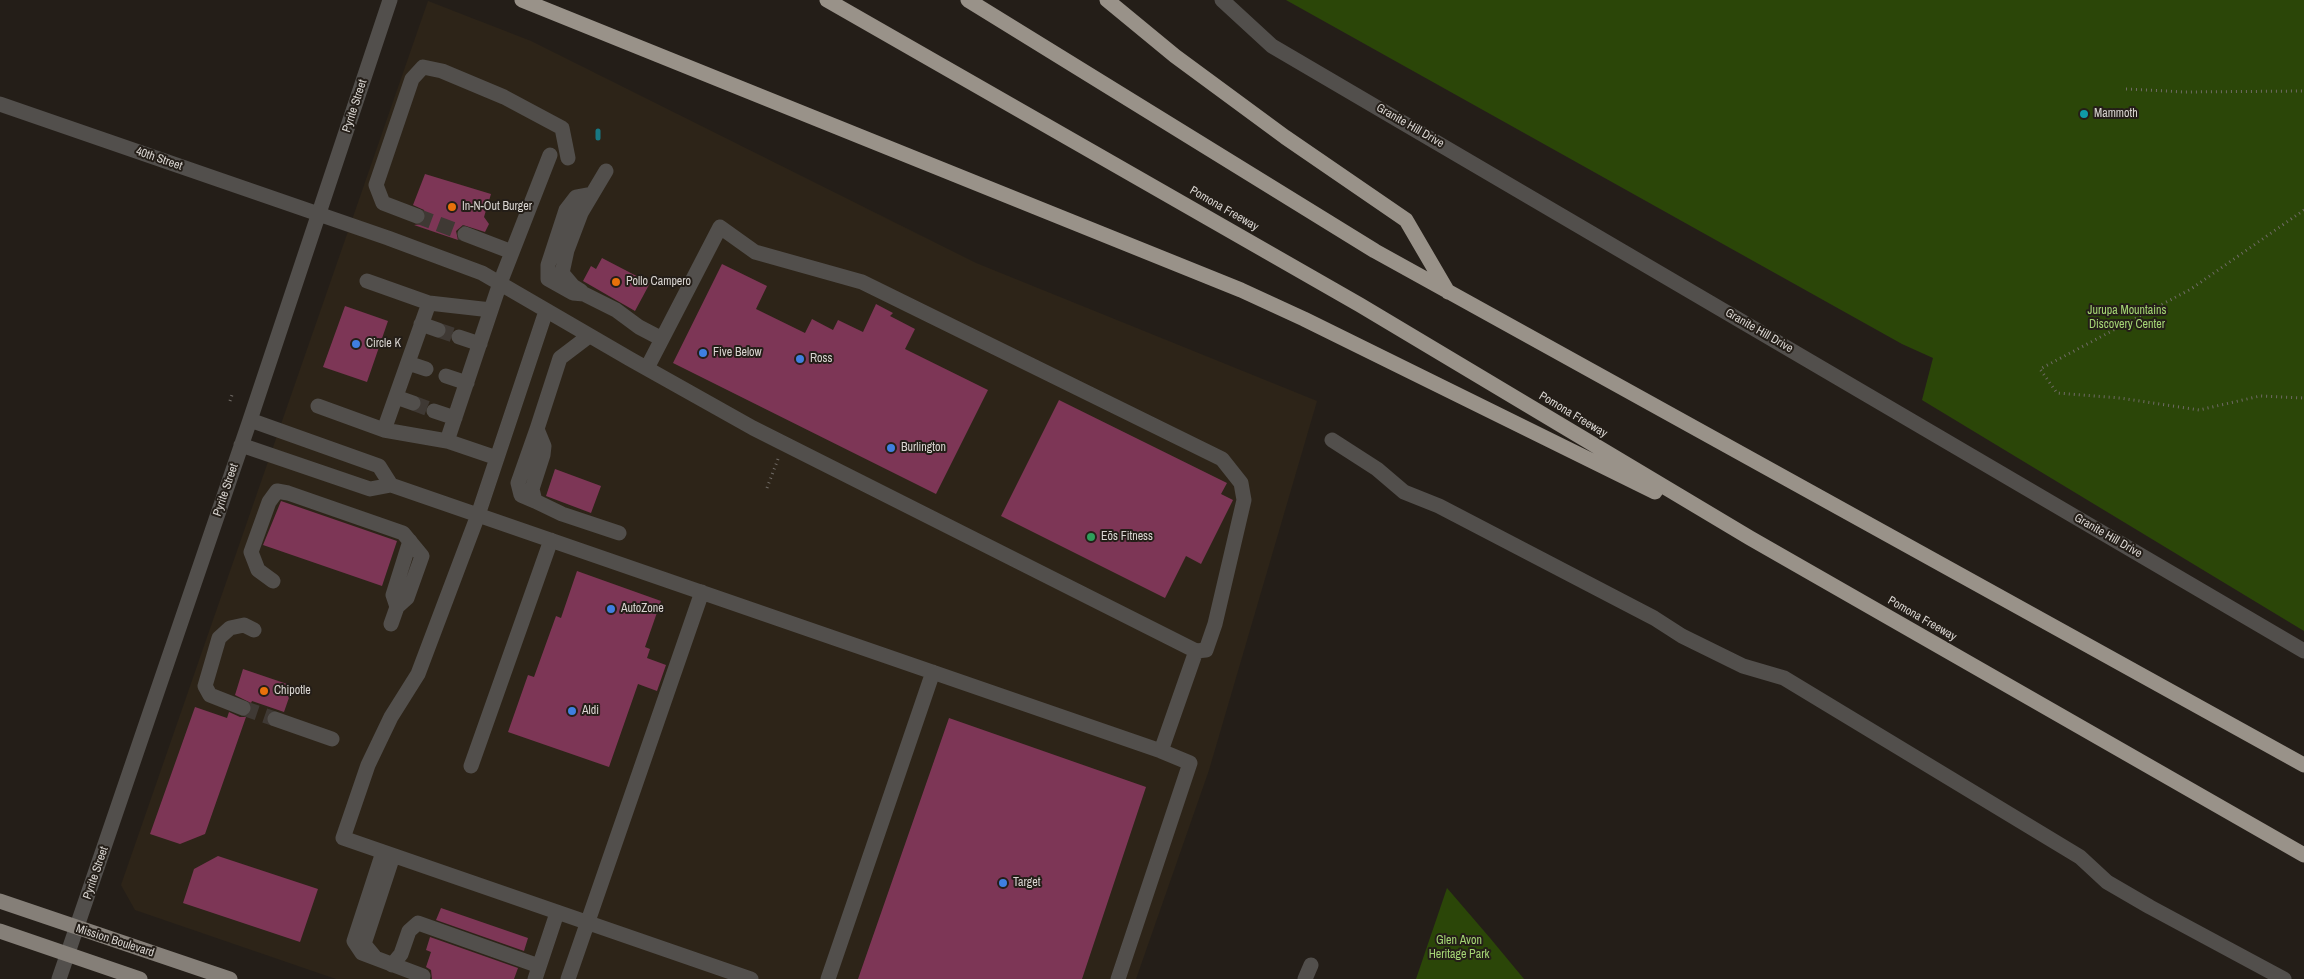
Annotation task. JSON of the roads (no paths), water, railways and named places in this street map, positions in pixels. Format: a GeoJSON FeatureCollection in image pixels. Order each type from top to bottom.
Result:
{"type":"FeatureCollection","features":[{"type":"Feature","properties":{"kind":"highway"},"geometry":{"type":"LineString","coordinates":[[522,0],[1241,290],[1304,319],[1750,538]]}},
{"type":"Feature","properties":{"kind":"highway","name":"Pomona Freeway"},"geometry":{"type":"LineString","coordinates":[[827,0],[1360,305],[1750,538],[2304,855]]}},
{"type":"Feature","properties":{"kind":"highway"},"geometry":{"type":"LineString","coordinates":[[968,0],[1374,251],[2304,765]]}},
{"type":"Feature","properties":{"kind":"highway"},"geometry":{"type":"LineString","coordinates":[[1107,0],[1174,56],[1277,132],[1406,220],[1448,293]]}},
{"type":"Feature","properties":{"kind":"main road","name":"Mission Boulevard"},"geometry":{"type":"LineString","coordinates":[[0,901],[230,979]]}},
{"type":"Feature","properties":{"kind":"main road"},"geometry":{"type":"LineString","coordinates":[[0,931],[140,979]]}},
{"type":"Feature","properties":{"kind":"street","name":"Pyrite Street"},"geometry":{"type":"LineString","coordinates":[[59,979],[250,420],[390,0]]}},
{"type":"Feature","properties":{"kind":"street","name":"Granite Hill Drive"},"geometry":{"type":"LineString","coordinates":[[1222,0],[1272,46],[2304,651]]}},
{"type":"Feature","properties":{"kind":"street"},"geometry":{"type":"LineString","coordinates":[[417,216],[382,203],[376,185],[412,79],[423,67],[442,71],[504,97],[562,128],[568,158]]}},
{"type":"Feature","properties":{"kind":"street","name":"40th Street"},"geometry":{"type":"LineString","coordinates":[[0,104],[319,214],[482,273],[589,336],[753,428],[1196,651]]}},
{"type":"Feature","properties":{"kind":"street"},"geometry":{"type":"LineString","coordinates":[[447,441],[500,284],[550,155]]}},
{"type":"Feature","properties":{"kind":"street"},"geometry":{"type":"LineString","coordinates":[[606,171],[592,194],[576,197],[566,210],[548,265],[548,278],[574,294],[584,294],[616,310],[662,339]]}},
{"type":"Feature","properties":{"kind":"street"},"geometry":{"type":"LineString","coordinates":[[647,368],[720,227],[755,252],[862,282],[1222,459],[1241,483],[1244,500],[1215,624],[1206,650],[1196,651],[1161,751]]}},
{"type":"Feature","properties":{"kind":"street"},"geometry":{"type":"LineString","coordinates":[[465,234],[512,252]]}},
{"type":"Feature","properties":{"kind":"street"},"geometry":{"type":"LineString","coordinates":[[367,281],[429,303],[491,310]]}},
{"type":"Feature","properties":{"kind":"street"},"geometry":{"type":"LineString","coordinates":[[384,430],[429,303]]}},
{"type":"Feature","properties":{"kind":"street"},"geometry":{"type":"LineString","coordinates":[[546,310],[478,515],[418,674],[391,717],[368,765],[343,838],[751,979]]}},
{"type":"Feature","properties":{"kind":"street"},"geometry":{"type":"LineString","coordinates":[[421,324],[438,330]]}},
{"type":"Feature","properties":{"kind":"street"},"geometry":{"type":"LineString","coordinates":[[589,336],[560,358],[537,429],[544,446],[532,489],[535,501],[562,514],[619,534]]}},
{"type":"Feature","properties":{"kind":"street"},"geometry":{"type":"LineString","coordinates":[[459,337],[480,344]]}},
{"type":"Feature","properties":{"kind":"street"},"geometry":{"type":"LineString","coordinates":[[408,362],[426,369]]}},
{"type":"Feature","properties":{"kind":"street"},"geometry":{"type":"LineString","coordinates":[[446,376],[467,383]]}},
{"type":"Feature","properties":{"kind":"street"},"geometry":{"type":"LineString","coordinates":[[396,397],[413,403]]}},
{"type":"Feature","properties":{"kind":"street"},"geometry":{"type":"LineString","coordinates":[[318,406],[384,430],[447,441],[497,458]]}},
{"type":"Feature","properties":{"kind":"street"},"geometry":{"type":"LineString","coordinates":[[434,411],[455,418]]}},
{"type":"Feature","properties":{"kind":"street"},"geometry":{"type":"LineString","coordinates":[[250,420],[379,466],[391,485]]}},
{"type":"Feature","properties":{"kind":"street"},"geometry":{"type":"LineString","coordinates":[[1332,440],[1377,469],[1404,492],[1439,506],[1654,618],[1682,636],[1743,666],[1784,678],[2080,857],[2108,882],[2150,908],[2284,979]]}},
{"type":"Feature","properties":{"kind":"street"},"geometry":{"type":"LineString","coordinates":[[241,444],[370,489],[391,485],[1161,751],[1190,763],[1118,979]]}},
{"type":"Feature","properties":{"kind":"street"},"geometry":{"type":"LineString","coordinates":[[273,581],[258,570],[251,552],[269,502],[277,491],[385,526],[403,533],[410,541],[393,595],[397,607],[391,624]]}},
{"type":"Feature","properties":{"kind":"street"},"geometry":{"type":"LineString","coordinates":[[471,766],[551,540]]}},
{"type":"Feature","properties":{"kind":"street"},"geometry":{"type":"LineString","coordinates":[[568,979],[702,592]]}},
{"type":"Feature","properties":{"kind":"street"},"geometry":{"type":"LineString","coordinates":[[243,708],[210,695],[205,686],[219,638],[230,628],[244,625],[254,630]]}},
{"type":"Feature","properties":{"kind":"street"},"geometry":{"type":"LineString","coordinates":[[828,979],[933,672]]}},
{"type":"Feature","properties":{"kind":"street"},"geometry":{"type":"LineString","coordinates":[[276,719],[332,739]]}},
{"type":"Feature","properties":{"kind":"street"},"geometry":{"type":"LineString","coordinates":[[376,960],[374,946],[393,856]]}},
{"type":"Feature","properties":{"kind":"street"},"geometry":{"type":"LineString","coordinates":[[393,856],[354,941],[362,953],[376,960],[423,976]]}},
{"type":"Feature","properties":{"kind":"street"},"geometry":{"type":"LineString","coordinates":[[392,965],[402,954],[410,931],[418,924],[537,972],[557,913]]}},
{"type":"Feature","properties":{"kind":"waterway"},"geometry":{"type":"LineString","coordinates":[[598,131],[598,138]]}},
{"type":"Feature","properties":{"kind":"tunnel"},"geometry":{"type":"LineString","coordinates":[[417,216],[465,234]]}},
{"type":"Feature","properties":{"kind":"tunnel"},"geometry":{"type":"LineString","coordinates":[[438,330],[459,337]]}},
{"type":"Feature","properties":{"kind":"tunnel"},"geometry":{"type":"LineString","coordinates":[[413,403],[434,411]]}},
{"type":"Feature","properties":{"kind":"tunnel"},"geometry":{"type":"LineString","coordinates":[[243,708],[275,719]]}},
{"type":"Feature","properties":{"kind":"place","name":"Mammoth"},"geometry":{"type":"Point","coordinates":[2084,114]}},
{"type":"Feature","properties":{"kind":"place","name":"In-N-Out Burger"},"geometry":{"type":"Point","coordinates":[452,207]}},
{"type":"Feature","properties":{"kind":"place","name":"Pollo Campero"},"geometry":{"type":"Point","coordinates":[616,282]}},
{"type":"Feature","properties":{"kind":"place","name":"Circle K"},"geometry":{"type":"Point","coordinates":[356,344]}},
{"type":"Feature","properties":{"kind":"place","name":"Five Below"},"geometry":{"type":"Point","coordinates":[703,353]}},
{"type":"Feature","properties":{"kind":"place","name":"Ross"},"geometry":{"type":"Point","coordinates":[800,359]}},
{"type":"Feature","properties":{"kind":"place","name":"Burlington"},"geometry":{"type":"Point","coordinates":[891,448]}},
{"type":"Feature","properties":{"kind":"place","name":"Eōs Fitness"},"geometry":{"type":"Point","coordinates":[1091,537]}},
{"type":"Feature","properties":{"kind":"place","name":"AutoZone"},"geometry":{"type":"Point","coordinates":[611,609]}},
{"type":"Feature","properties":{"kind":"place","name":"Chipotle"},"geometry":{"type":"Point","coordinates":[264,691]}},
{"type":"Feature","properties":{"kind":"place","name":"Aldi"},"geometry":{"type":"Point","coordinates":[572,711]}},
{"type":"Feature","properties":{"kind":"place","name":"Target"},"geometry":{"type":"Point","coordinates":[1003,883]}},
{"type":"Feature","properties":{"kind":"park label","name":"Jurupa Mountains Discovery Center"},"geometry":{"type":"Point","coordinates":[2127,318]}},
{"type":"Feature","properties":{"kind":"park label","name":"Glen Avon Heritage Park"},"geometry":{"type":"Point","coordinates":[1459,948]}}]}
